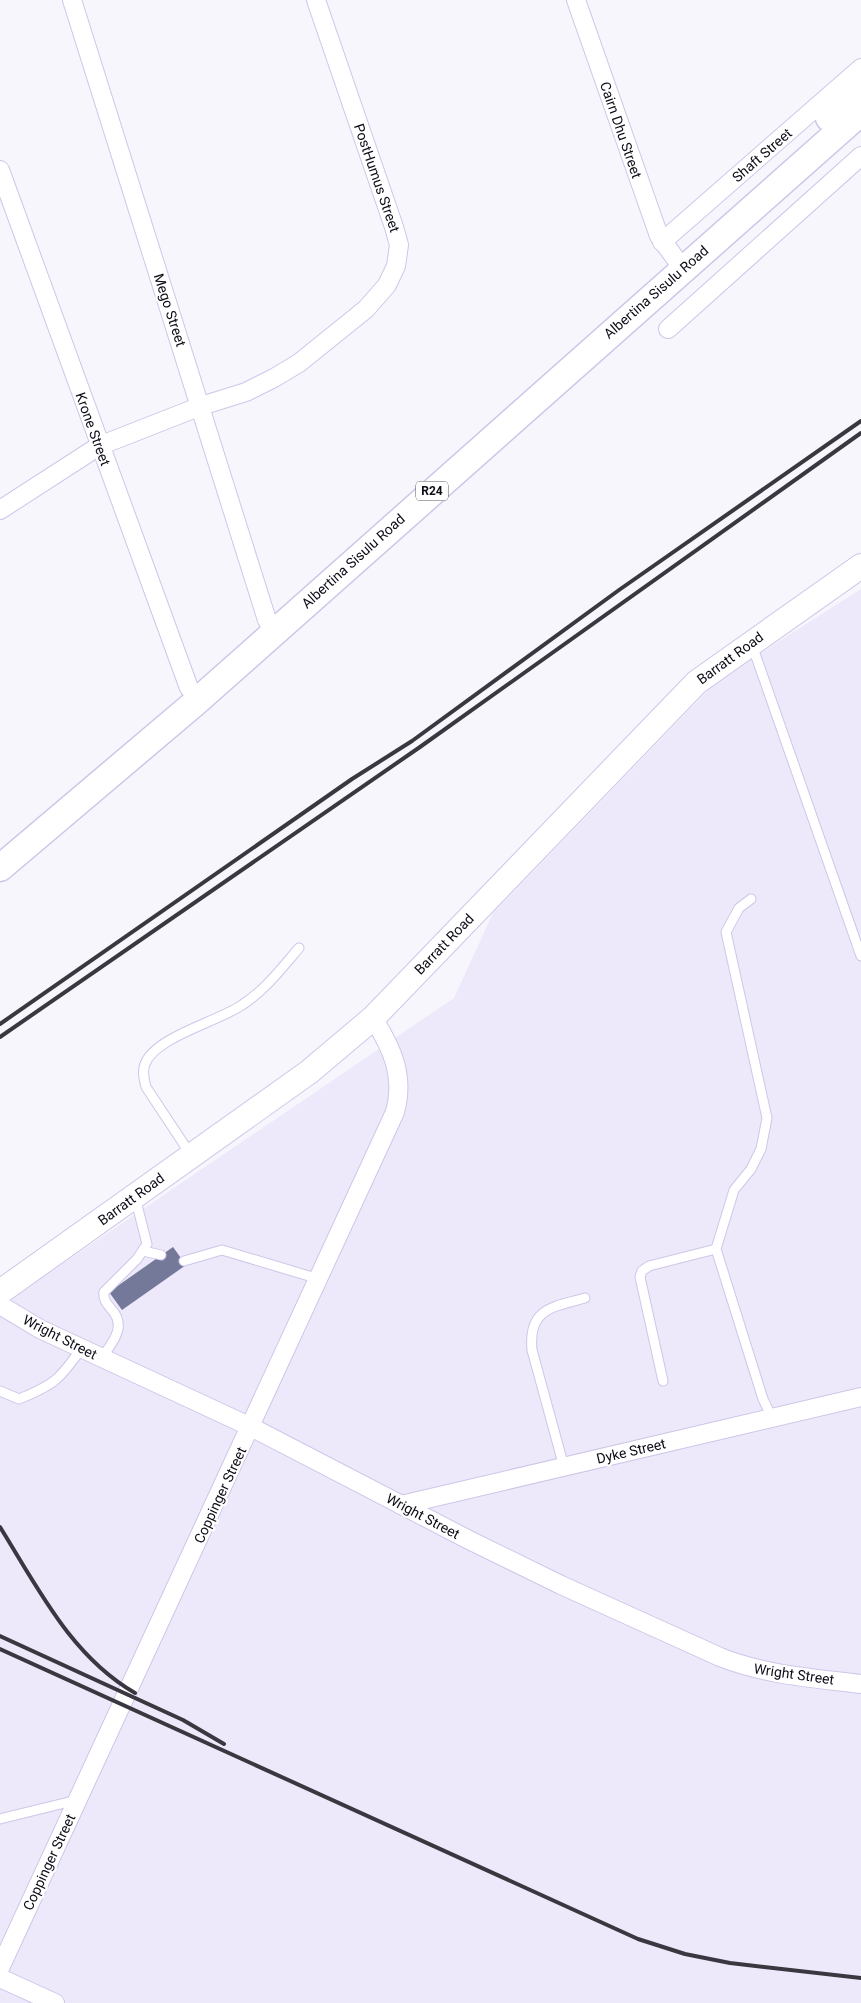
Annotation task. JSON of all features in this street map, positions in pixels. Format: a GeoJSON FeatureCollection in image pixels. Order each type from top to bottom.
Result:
{"type":"FeatureCollection","features":[{"type":"Feature","properties":{"kind":"main road","name":"Albertina Sisulu Road"},"geometry":{"type":"LineString","coordinates":[[0,868],[196,702],[270,626],[672,256],[861,107]]}},
{"type":"Feature","properties":{"kind":"main road","name":"Barratt Road"},"geometry":{"type":"LineString","coordinates":[[0,1292],[309,1072],[372,1018],[677,700],[697,682],[751,642],[861,566]]}},
{"type":"Feature","properties":{"kind":"main road","name":"Albertina Sisulu Road"},"geometry":{"type":"LineString","coordinates":[[0,846],[189,688],[270,626]]}},
{"type":"Feature","properties":{"kind":"street","name":"Mego Street"},"geometry":{"type":"LineString","coordinates":[[72,0],[270,626]]}},
{"type":"Feature","properties":{"kind":"street","name":"PostHumus Street"},"geometry":{"type":"LineString","coordinates":[[0,510],[99,446],[201,406],[246,392],[274,378],[317,350],[366,309],[387,285],[396,266],[399,245],[316,0]]}},
{"type":"Feature","properties":{"kind":"street","name":"Cairn Dhu Street"},"geometry":{"type":"LineString","coordinates":[[581,3],[672,256]]}},
{"type":"Feature","properties":{"kind":"street","name":"Shaft Street"},"geometry":{"type":"LineString","coordinates":[[672,256],[861,68]]}},
{"type":"Feature","properties":{"kind":"street"},"geometry":{"type":"LineString","coordinates":[[668,330],[861,156]]}},
{"type":"Feature","properties":{"kind":"street","name":"Krone Street"},"geometry":{"type":"LineString","coordinates":[[0,170],[6,212],[99,446],[189,688]]}},
{"type":"Feature","properties":{"kind":"street","name":"Coppinger Street"},"geometry":{"type":"LineString","coordinates":[[0,1968],[251,1427],[398,1102],[399,1087],[395,1061],[372,1018]]}},
{"type":"Feature","properties":{"kind":"street","name":"Wright Street"},"geometry":{"type":"LineString","coordinates":[[0,1305],[40,1329],[251,1427],[561,1585],[745,1667],[861,1684]]}},
{"type":"Feature","properties":{"kind":"street","name":"Dyke Street"},"geometry":{"type":"LineString","coordinates":[[401,1505],[861,1397]]}},
{"type":"Feature","properties":{"kind":"street"},"geometry":{"type":"LineString","coordinates":[[0,1978],[55,2003]]}},
{"type":"Feature","properties":{"kind":"lane"},"geometry":{"type":"LineString","coordinates":[[751,642],[861,956]]}},
{"type":"Feature","properties":{"kind":"lane"},"geometry":{"type":"LineString","coordinates":[[751,899],[739,908],[726,932],[767,1118],[761,1149],[751,1170],[734,1190],[716,1249],[762,1399],[772,1418]]}},
{"type":"Feature","properties":{"kind":"lane"},"geometry":{"type":"LineString","coordinates":[[192,1155],[146,1087],[143,1076],[144,1064],[154,1050],[242,1006],[263,989],[299,948]]}},
{"type":"Feature","properties":{"kind":"lane"},"geometry":{"type":"LineString","coordinates":[[102,1359],[116,1337],[119,1327],[119,1320],[106,1304],[104,1292],[143,1251],[147,1244],[134,1197]]}},
{"type":"Feature","properties":{"kind":"lane"},"geometry":{"type":"LineString","coordinates":[[663,1381],[640,1277],[642,1271],[658,1263],[716,1249]]}},
{"type":"Feature","properties":{"kind":"lane"},"geometry":{"type":"LineString","coordinates":[[184,1261],[222,1250],[318,1279]]}},
{"type":"Feature","properties":{"kind":"lane"},"geometry":{"type":"LineString","coordinates":[[143,1251],[161,1255]]}},
{"type":"Feature","properties":{"kind":"lane"},"geometry":{"type":"LineString","coordinates":[[564,1467],[532,1350],[531,1335],[536,1321],[546,1309],[585,1298]]}},
{"type":"Feature","properties":{"kind":"lane"},"geometry":{"type":"LineString","coordinates":[[0,1391],[19,1399],[40,1391],[61,1377],[81,1349]]}},
{"type":"Feature","properties":{"kind":"lane"},"geometry":{"type":"LineString","coordinates":[[0,1819],[79,1799]]}},
{"type":"Feature","properties":{"kind":"shaded area"},"geometry":{"type":"Polygon","coordinates":[[[861,589],[861,2003],[0,2003],[0,1306],[454,998],[493,913],[717,681],[861,589]]]}},
{"type":"Feature","properties":{"kind":"building"},"geometry":{"type":"Polygon","coordinates":[[[173,1247],[186,1265],[122,1310],[109,1292],[173,1247]]]}},
{"type":"Feature","properties":{"kind":"railway"},"geometry":{"type":"LineString","coordinates":[[0,1024],[352,779],[412,741],[619,590],[861,421]]}},
{"type":"Feature","properties":{"kind":"railway"},"geometry":{"type":"LineString","coordinates":[[0,1037],[420,747],[861,433]]}},
{"type":"Feature","properties":{"kind":"railway"},"geometry":{"type":"LineString","coordinates":[[0,1527],[43,1597],[74,1640],[112,1678],[135,1693]]}},
{"type":"Feature","properties":{"kind":"railway"},"geometry":{"type":"LineString","coordinates":[[0,1636],[183,1720],[224,1744]]}},
{"type":"Feature","properties":{"kind":"railway"},"geometry":{"type":"LineString","coordinates":[[0,1649],[638,1939],[685,1954],[730,1963],[861,1978]]}}]}
